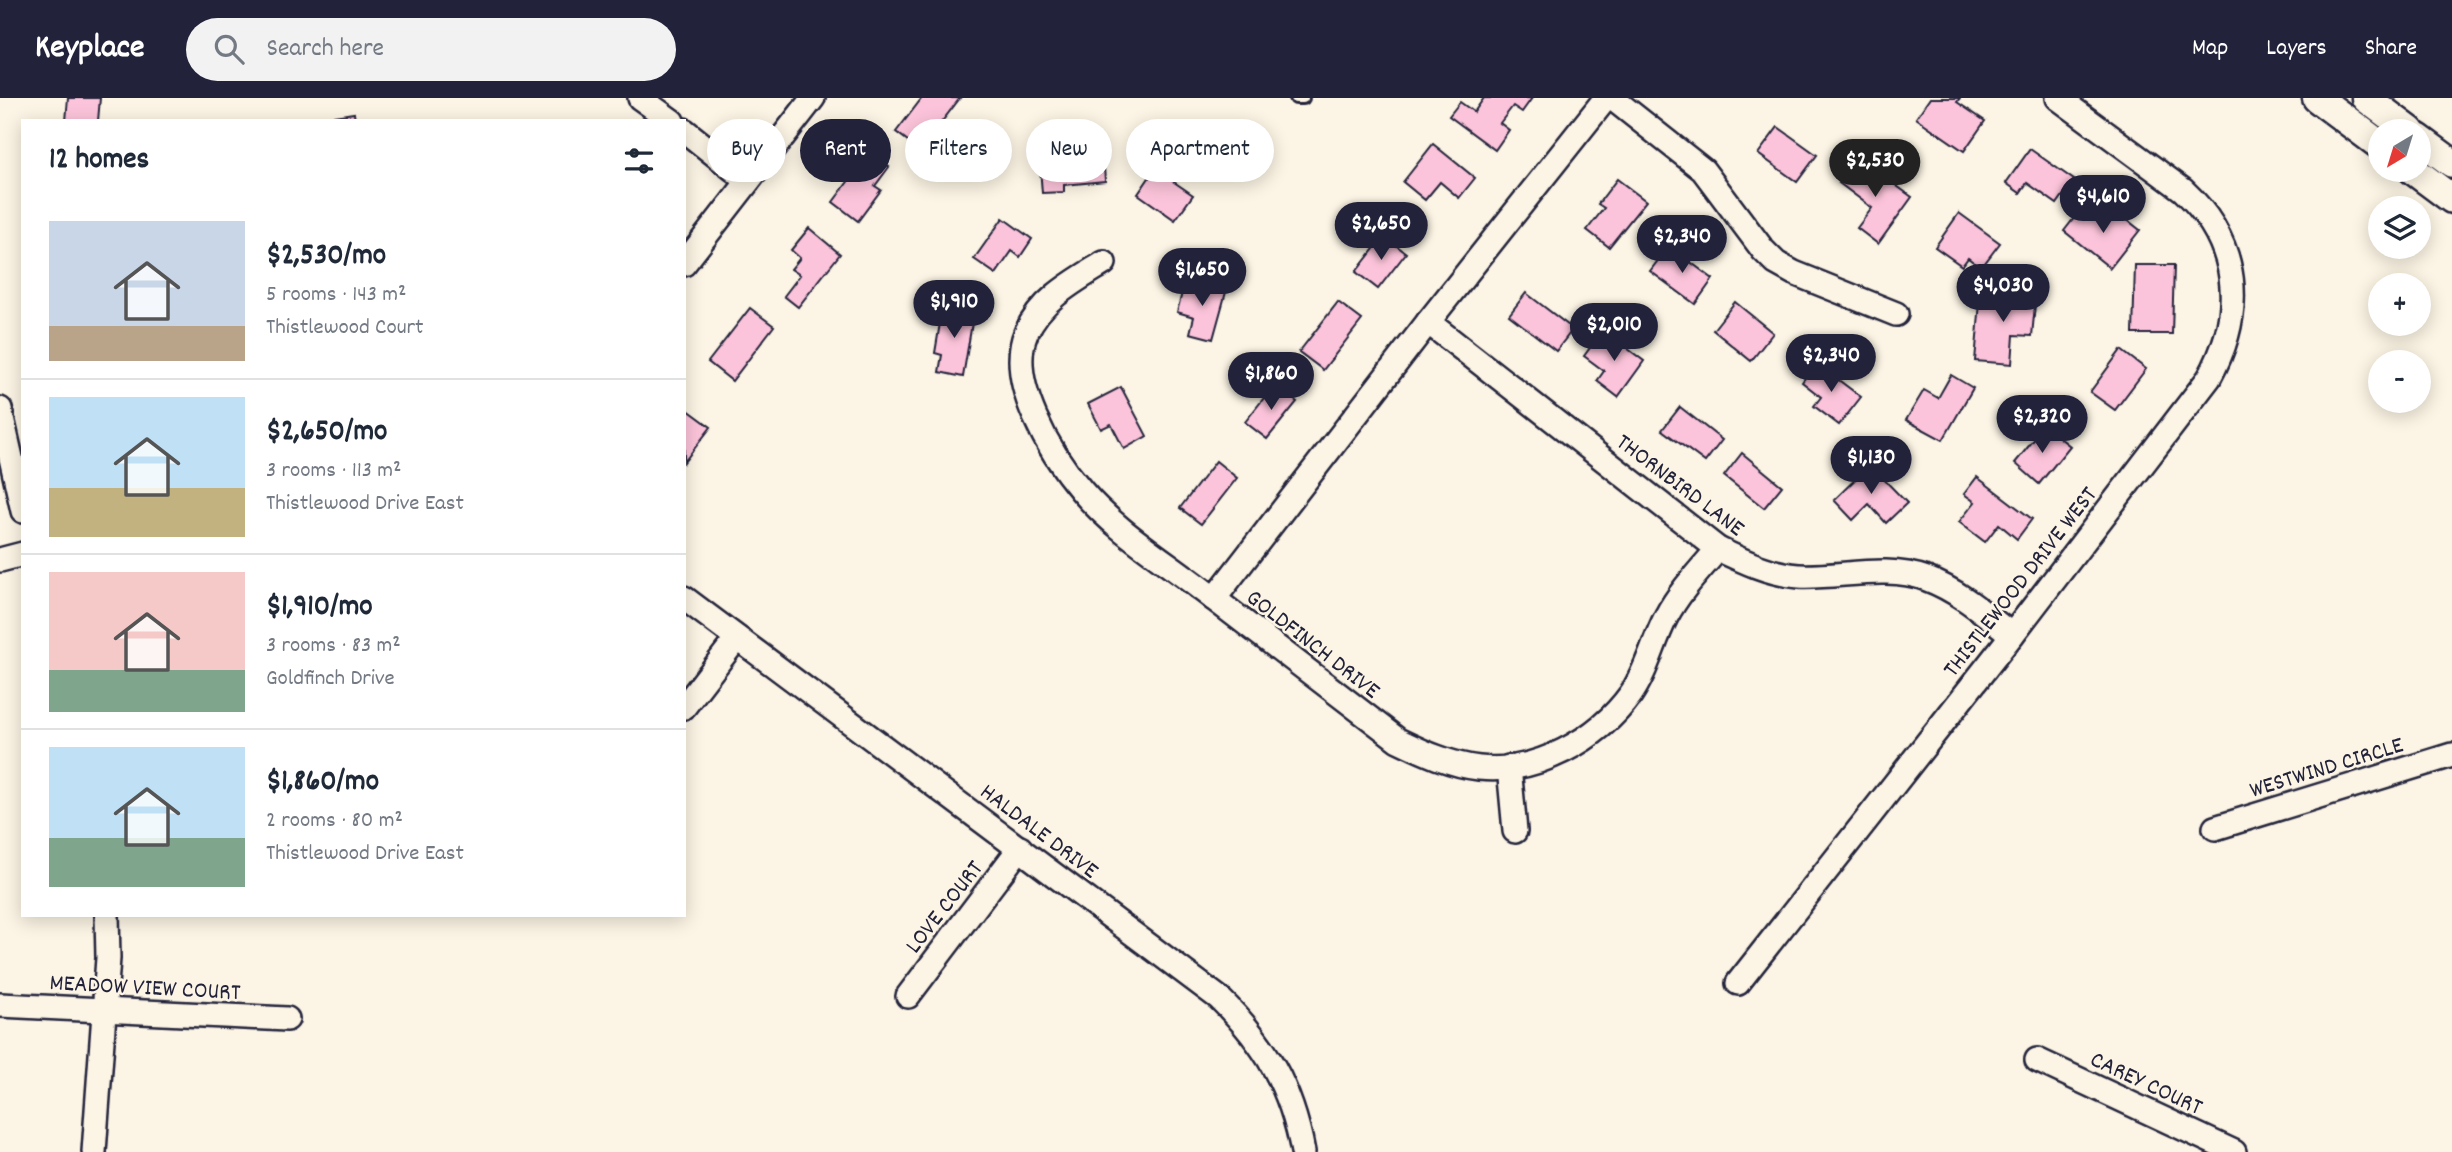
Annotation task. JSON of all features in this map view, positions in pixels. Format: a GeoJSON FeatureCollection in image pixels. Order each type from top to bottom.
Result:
{"type":"FeatureCollection","features":[{"type":"Feature","properties":{"kind":"street"},"geometry":{"type":"LineString","coordinates":[[640,98],[669,119]]}},
{"type":"Feature","properties":{"kind":"street"},"geometry":{"type":"LineString","coordinates":[[786,132],[813,98]]}},
{"type":"Feature","properties":{"kind":"street"},"geometry":{"type":"LineString","coordinates":[[1214,599],[1428,322],[1606,98]]}},
{"type":"Feature","properties":{"kind":"street"},"geometry":{"type":"LineString","coordinates":[[1612,98],[1703,170],[1763,250],[1776,262],[1794,273],[1896,314]]}},
{"type":"Feature","properties":{"kind":"street","name":"THISTLEWOOD DRIVE WEST"},"geometry":{"type":"LineString","coordinates":[[1738,983],[2012,635],[2209,378],[2230,328],[2230,269],[2217,230],[2202,208],[2083,105],[2058,98]]}},
{"type":"Feature","properties":{"kind":"street"},"geometry":{"type":"LineString","coordinates":[[2317,98],[2368,136]]}},
{"type":"Feature","properties":{"kind":"street"},"geometry":{"type":"LineString","coordinates":[[2366,98],[2394,119]]}},
{"type":"Feature","properties":{"kind":"street"},"geometry":{"type":"LineString","coordinates":[[686,132],[707,148]]}},
{"type":"Feature","properties":{"kind":"street"},"geometry":{"type":"LineString","coordinates":[[2431,148],[2452,163]]}},
{"type":"Feature","properties":{"kind":"street"},"geometry":{"type":"LineString","coordinates":[[686,261],[747,182]]}},
{"type":"Feature","properties":{"kind":"street"},"geometry":{"type":"LineString","coordinates":[[2429,182],[2452,199]]}},
{"type":"Feature","properties":{"kind":"street","name":"GOLDFINCH DRIVE"},"geometry":{"type":"LineString","coordinates":[[1104,263],[1062,289],[1033,320],[1026,333],[1021,364],[1031,407],[1057,458],[1082,492],[1129,534],[1398,740],[1434,757],[1479,768],[1509,767],[1543,760],[1576,744],[1610,719],[1631,693],[1645,669],[1667,615],[1718,549]]}},
{"type":"Feature","properties":{"kind":"street","name":"THORNBIRD LANE"},"geometry":{"type":"LineString","coordinates":[[1428,322],[1718,549],[1756,567],[1798,576],[1906,574],[1926,579],[1961,596],[2012,635]]}},
{"type":"Feature","properties":{"kind":"street"},"geometry":{"type":"LineString","coordinates":[[0,409],[21,502]]}},
{"type":"Feature","properties":{"kind":"street"},"geometry":{"type":"LineString","coordinates":[[0,560],[21,555]]}},
{"type":"Feature","properties":{"kind":"street","name":"HALDALE DRIVE"},"geometry":{"type":"LineString","coordinates":[[686,600],[1219,998],[1241,1020],[1282,1079],[1297,1119],[1303,1152]]}},
{"type":"Feature","properties":{"kind":"street"},"geometry":{"type":"LineString","coordinates":[[686,704],[737,638]]}},
{"type":"Feature","properties":{"kind":"street","name":"WESTWIND CIRCLE"},"geometry":{"type":"LineString","coordinates":[[2215,828],[2452,755]]}},
{"type":"Feature","properties":{"kind":"street"},"geometry":{"type":"LineString","coordinates":[[1509,767],[1515,831]]}},
{"type":"Feature","properties":{"kind":"street","name":"LOVE COURT"},"geometry":{"type":"LineString","coordinates":[[908,996],[1020,848]]}},
{"type":"Feature","properties":{"kind":"street"},"geometry":{"type":"LineString","coordinates":[[94,1152],[108,958],[107,917]]}},
{"type":"Feature","properties":{"kind":"street","name":"MEADOW VIEW COURT"},"geometry":{"type":"LineString","coordinates":[[0,1005],[287,1019]]}},
{"type":"Feature","properties":{"kind":"street","name":"CAREY COURT"},"geometry":{"type":"LineString","coordinates":[[2037,1060],[2234,1152]]}},
{"type":"Feature","properties":{"kind":"lane"},"geometry":{"type":"LineString","coordinates":[[1296,98],[1303,98]]}},
{"type":"Feature","properties":{"kind":"building"},"geometry":{"type":"Polygon","coordinates":[[[68,98],[100,98],[98,119],[66,119],[68,98]]]}},
{"type":"Feature","properties":{"kind":"building"},"geometry":{"type":"Polygon","coordinates":[[[922,98],[960,98],[944,119],[906,119],[922,98]]]}},
{"type":"Feature","properties":{"kind":"building"},"geometry":{"type":"Polygon","coordinates":[[[1484,98],[1532,98],[1522,112],[1513,106],[1500,123],[1509,130],[1495,150],[1449,116],[1460,102],[1474,112],[1484,98]]]}},
{"type":"Feature","properties":{"kind":"building"},"geometry":{"type":"Polygon","coordinates":[[[1930,98],[1960,98],[1957,102],[1985,121],[1964,151],[1916,118],[1930,98]]]}},
{"type":"Feature","properties":{"kind":"building"},"geometry":{"type":"Polygon","coordinates":[[[354,113],[355,119],[328,119],[354,113]]]}},
{"type":"Feature","properties":{"kind":"building"},"geometry":{"type":"Polygon","coordinates":[[[905,120],[905,139],[896,132],[905,120]]]}},
{"type":"Feature","properties":{"kind":"building"},"geometry":{"type":"Polygon","coordinates":[[[1778,127],[1817,155],[1797,182],[1758,154],[1778,127]]]}},
{"type":"Feature","properties":{"kind":"building"},"geometry":{"type":"Polygon","coordinates":[[[1433,144],[1475,178],[1459,198],[1440,182],[1425,200],[1403,182],[1433,144]]]}},
{"type":"Feature","properties":{"kind":"building"},"geometry":{"type":"Polygon","coordinates":[[[2030,149],[2074,180],[2057,204],[2027,183],[2020,193],[2006,183],[2030,149]]]}},
{"type":"Feature","properties":{"kind":"building"},"geometry":{"type":"Polygon","coordinates":[[[1858,158],[1912,197],[1878,244],[1857,228],[1872,208],[1839,183],[1858,158]]]}},
{"type":"Feature","properties":{"kind":"building"},"geometry":{"type":"Polygon","coordinates":[[[1617,179],[1646,201],[1609,247],[1587,230],[1604,208],[1598,204],[1617,179]]]}},
{"type":"Feature","properties":{"kind":"building"},"geometry":{"type":"Polygon","coordinates":[[[848,182],[878,182],[875,186],[881,190],[858,221],[833,202],[848,182]]]}},
{"type":"Feature","properties":{"kind":"building"},"geometry":{"type":"Polygon","coordinates":[[[1041,182],[1095,182],[1064,185],[1064,192],[1042,193],[1041,182]]]}},
{"type":"Feature","properties":{"kind":"building"},"geometry":{"type":"Polygon","coordinates":[[[1146,182],[1174,182],[1193,195],[1175,220],[1138,194],[1146,182]]]}},
{"type":"Feature","properties":{"kind":"building"},"geometry":{"type":"Polygon","coordinates":[[[2111,207],[2140,230],[2110,268],[2064,231],[2082,208],[2100,222],[2111,207]]]}},
{"type":"Feature","properties":{"kind":"building"},"geometry":{"type":"Polygon","coordinates":[[[1959,213],[2000,243],[1981,268],[1968,258],[1962,266],[1935,247],[1959,213]]]}},
{"type":"Feature","properties":{"kind":"building"},"geometry":{"type":"Polygon","coordinates":[[[1003,218],[1032,239],[1020,257],[1012,251],[996,274],[974,259],[1003,218]]]}},
{"type":"Feature","properties":{"kind":"building"},"geometry":{"type":"Polygon","coordinates":[[[809,228],[840,254],[798,307],[784,296],[800,275],[791,269],[800,258],[791,250],[809,228]]]}},
{"type":"Feature","properties":{"kind":"building"},"geometry":{"type":"Polygon","coordinates":[[[1384,236],[1406,253],[1378,289],[1356,272],[1384,236]]]}},
{"type":"Feature","properties":{"kind":"building"},"geometry":{"type":"Polygon","coordinates":[[[1669,246],[1713,279],[1695,304],[1650,271],[1669,246]]]}},
{"type":"Feature","properties":{"kind":"building"},"geometry":{"type":"Polygon","coordinates":[[[2135,265],[2174,265],[2172,334],[2133,334],[2135,265]]]}},
{"type":"Feature","properties":{"kind":"building"},"geometry":{"type":"Polygon","coordinates":[[[1185,281],[1226,292],[1213,339],[1190,333],[1194,317],[1177,312],[1185,281]]]}},
{"type":"Feature","properties":{"kind":"building"},"geometry":{"type":"Polygon","coordinates":[[[1981,290],[2036,294],[2032,336],[2014,335],[2012,364],[1975,361],[1981,290]]]}},
{"type":"Feature","properties":{"kind":"building"},"geometry":{"type":"Polygon","coordinates":[[[1526,293],[1573,329],[1556,351],[1509,315],[1526,293]]]}},
{"type":"Feature","properties":{"kind":"building"},"geometry":{"type":"Polygon","coordinates":[[[1338,302],[1362,320],[1323,370],[1299,352],[1338,302]]]}},
{"type":"Feature","properties":{"kind":"building"},"geometry":{"type":"Polygon","coordinates":[[[1735,302],[1773,333],[1751,361],[1713,330],[1735,302]]]}},
{"type":"Feature","properties":{"kind":"building"},"geometry":{"type":"Polygon","coordinates":[[[943,305],[974,311],[963,377],[939,372],[942,355],[935,353],[943,305]]]}},
{"type":"Feature","properties":{"kind":"building"},"geometry":{"type":"Polygon","coordinates":[[[750,308],[774,326],[732,381],[708,362],[750,308]]]}},
{"type":"Feature","properties":{"kind":"building"},"geometry":{"type":"Polygon","coordinates":[[[1603,330],[1644,361],[1618,397],[1597,381],[1604,371],[1584,356],[1603,330]]]}},
{"type":"Feature","properties":{"kind":"building"},"geometry":{"type":"Polygon","coordinates":[[[2121,350],[2146,369],[2115,410],[2090,392],[2121,350]]]}},
{"type":"Feature","properties":{"kind":"building"},"geometry":{"type":"Polygon","coordinates":[[[1816,363],[1861,397],[1839,425],[1814,406],[1821,397],[1802,382],[1816,363]]]}},
{"type":"Feature","properties":{"kind":"building"},"geometry":{"type":"Polygon","coordinates":[[[1951,375],[1973,388],[1943,440],[1906,420],[1924,390],[1938,398],[1951,375]]]}},
{"type":"Feature","properties":{"kind":"building"},"geometry":{"type":"Polygon","coordinates":[[[1275,384],[1297,402],[1267,439],[1245,422],[1275,384]]]}},
{"type":"Feature","properties":{"kind":"building"},"geometry":{"type":"Polygon","coordinates":[[[1121,387],[1147,436],[1124,449],[1111,424],[1101,429],[1088,404],[1121,387]]]}},
{"type":"Feature","properties":{"kind":"building"},"geometry":{"type":"Polygon","coordinates":[[[1680,407],[1722,440],[1705,462],[1662,430],[1680,407]]]}},
{"type":"Feature","properties":{"kind":"building"},"geometry":{"type":"Polygon","coordinates":[[[686,408],[711,427],[686,459],[686,408]]]}},
{"type":"Feature","properties":{"kind":"building"},"geometry":{"type":"Polygon","coordinates":[[[2045,426],[2070,446],[2039,484],[2015,463],[2045,426]]]}},
{"type":"Feature","properties":{"kind":"building"},"geometry":{"type":"Polygon","coordinates":[[[1742,453],[1782,486],[1764,508],[1724,476],[1742,453]]]}},
{"type":"Feature","properties":{"kind":"building"},"geometry":{"type":"Polygon","coordinates":[[[1216,461],[1237,478],[1201,524],[1180,508],[1216,461]]]}},
{"type":"Feature","properties":{"kind":"building"},"geometry":{"type":"Polygon","coordinates":[[[1870,465],[1907,503],[1886,523],[1869,504],[1853,520],[1834,500],[1870,465]]]}},
{"type":"Feature","properties":{"kind":"building"},"geometry":{"type":"Polygon","coordinates":[[[1977,477],[2032,519],[2017,539],[1999,524],[1985,542],[1959,522],[1975,502],[1964,494],[1977,477]]]}}]}
